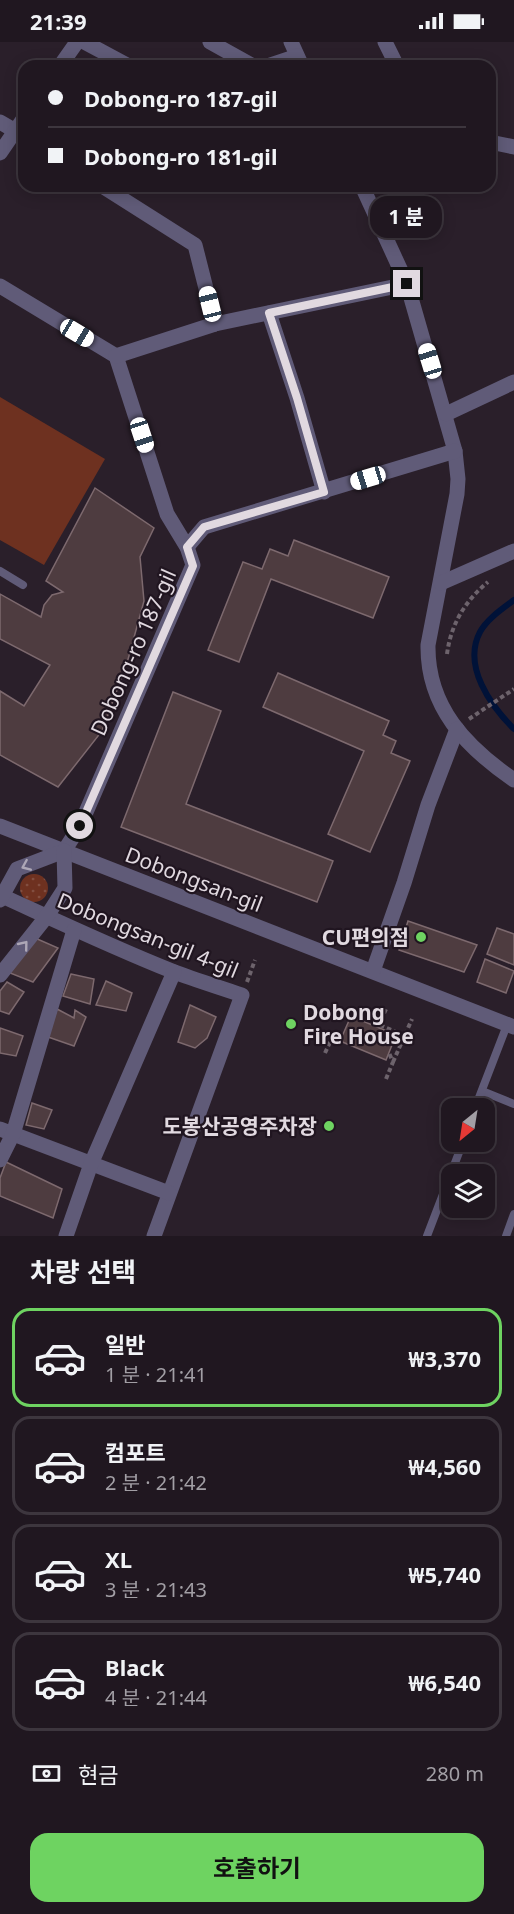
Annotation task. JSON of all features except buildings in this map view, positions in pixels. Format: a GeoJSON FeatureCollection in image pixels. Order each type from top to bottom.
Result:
{"type":"FeatureCollection","features":[{"type":"Feature","properties":{"kind":"street"},"geometry":{"type":"LineString","coordinates":[[64,60],[77,42]]}},
{"type":"Feature","properties":{"kind":"street"},"geometry":{"type":"LineString","coordinates":[[84,42],[118,60]]}},
{"type":"Feature","properties":{"kind":"street"},"geometry":{"type":"LineString","coordinates":[[210,42],[242,60]]}},
{"type":"Feature","properties":{"kind":"street"},"geometry":{"type":"LineString","coordinates":[[385,42],[394,60]]}},
{"type":"Feature","properties":{"kind":"street"},"geometry":{"type":"LineString","coordinates":[[0,122],[18,127]]}},
{"type":"Feature","properties":{"kind":"street"},"geometry":{"type":"LineString","coordinates":[[0,153],[18,132]]}},
{"type":"Feature","properties":{"kind":"street"},"geometry":{"type":"LineString","coordinates":[[496,143],[514,147]]}},
{"type":"Feature","properties":{"kind":"street"},"geometry":{"type":"LineString","coordinates":[[111,192],[195,245],[215,324]]}},
{"type":"Feature","properties":{"kind":"street"},"geometry":{"type":"LineString","coordinates":[[365,192],[407,284],[455,451],[457,494],[428,645],[430,668],[442,708],[462,724],[480,754],[514,780]]}},
{"type":"Feature","properties":{"kind":"street"},"geometry":{"type":"LineString","coordinates":[[0,286],[116,356],[215,324],[407,284]]}},
{"type":"Feature","properties":{"kind":"street"},"geometry":{"type":"LineString","coordinates":[[269,313],[324,492]]}},
{"type":"Feature","properties":{"kind":"street","name":"Dobong-ro 187-gil"},"geometry":{"type":"LineString","coordinates":[[64,851],[80,826],[193,566],[187,547],[167,514],[116,356]]}},
{"type":"Feature","properties":{"kind":"street"},"geometry":{"type":"LineString","coordinates":[[446,414],[514,382]]}},
{"type":"Feature","properties":{"kind":"street"},"geometry":{"type":"LineString","coordinates":[[187,547],[204,527],[455,451]]}},
{"type":"Feature","properties":{"kind":"street"},"geometry":{"type":"LineString","coordinates":[[441,583],[514,551]]}},
{"type":"Feature","properties":{"kind":"street"},"geometry":{"type":"LineString","coordinates":[[373,971],[428,806],[462,724]]}},
{"type":"Feature","properties":{"kind":"street","name":"Dobongsan-gil"},"geometry":{"type":"LineString","coordinates":[[0,826],[511,1026]]}},
{"type":"Feature","properties":{"kind":"street"},"geometry":{"type":"LineString","coordinates":[[0,975],[47,916],[65,888],[64,851]]}},
{"type":"Feature","properties":{"kind":"street","name":"Dobongsan-gil 4-gil"},"geometry":{"type":"LineString","coordinates":[[64,851],[17,869],[1,897],[174,972],[242,995],[154,1236]]}},
{"type":"Feature","properties":{"kind":"street"},"geometry":{"type":"LineString","coordinates":[[0,1160],[6,1132],[74,930]]}},
{"type":"Feature","properties":{"kind":"street"},"geometry":{"type":"LineString","coordinates":[[66,1236],[91,1164],[174,972]]}},
{"type":"Feature","properties":{"kind":"street"},"geometry":{"type":"LineString","coordinates":[[6,1132],[169,1193]]}},
{"type":"Feature","properties":{"kind":"lane"},"geometry":{"type":"LineString","coordinates":[[0,572],[23,585]]}},
{"type":"Feature","properties":{"kind":"lane"},"geometry":{"type":"LineString","coordinates":[[479,1098],[511,1026]]}},
{"type":"Feature","properties":{"kind":"lane"},"geometry":{"type":"LineString","coordinates":[[482,1091],[514,1104]]}},
{"type":"Feature","properties":{"kind":"lane"},"geometry":{"type":"LineString","coordinates":[[427,1236],[459,1152]]}},
{"type":"Feature","properties":{"kind":"lane"},"geometry":{"type":"LineString","coordinates":[[506,1236],[514,1214]]}},
{"type":"Feature","properties":{"kind":"path"},"geometry":{"type":"LineString","coordinates":[[446,660],[452,627],[461,610],[495,577]]}},
{"type":"Feature","properties":{"kind":"path"},"geometry":{"type":"LineString","coordinates":[[462,724],[514,689]]}},
{"type":"Feature","properties":{"kind":"path"},"geometry":{"type":"LineString","coordinates":[[386,1009],[380,1023],[405,1036]]}},
{"type":"Feature","properties":{"kind":"path"},"geometry":{"type":"LineString","coordinates":[[386,1079],[412,1018]]}},
{"type":"Feature","properties":{"kind":"path"},"geometry":{"type":"LineString","coordinates":[[325,1053],[332,1038],[343,1034]]}},
{"type":"Feature","properties":{"kind":"path"},"geometry":{"type":"LineString","coordinates":[[388,1053],[393,1062]]}},
{"type":"Feature","properties":{"kind":"shaded area"},"geometry":{"type":"Polygon","coordinates":[[[0,397],[105,459],[44,565],[0,540],[0,397]]]}},
{"type":"Feature","properties":{"kind":"shaded area"},"geometry":{"type":"Polygon","coordinates":[[[34,874],[44,878],[48,888],[44,898],[34,902],[24,898],[20,888],[24,878],[34,874]]]}},
{"type":"Feature","properties":{"kind":"waterway"},"geometry":{"type":"LineString","coordinates":[[514,600],[495,614],[483,627],[475,645],[474,658],[477,672],[488,697],[514,729]]}},
{"type":"Feature","properties":{"kind":"place","name":"CU편의점"},"geometry":{"type":"Point","coordinates":[421,937]}},
{"type":"Feature","properties":{"kind":"place","name":"Dobong Fire House"},"geometry":{"type":"Point","coordinates":[291,1024]}},
{"type":"Feature","properties":{"kind":"place","name":"도봉산공영주차장"},"geometry":{"type":"Point","coordinates":[329,1126]}},
{"type":"Feature","properties":{"kind":"route"},"geometry":{"type":"LineString","coordinates":[[80,826],[193,566],[187,547],[204,527],[324,492],[269,313],[407,284]]}}]}
